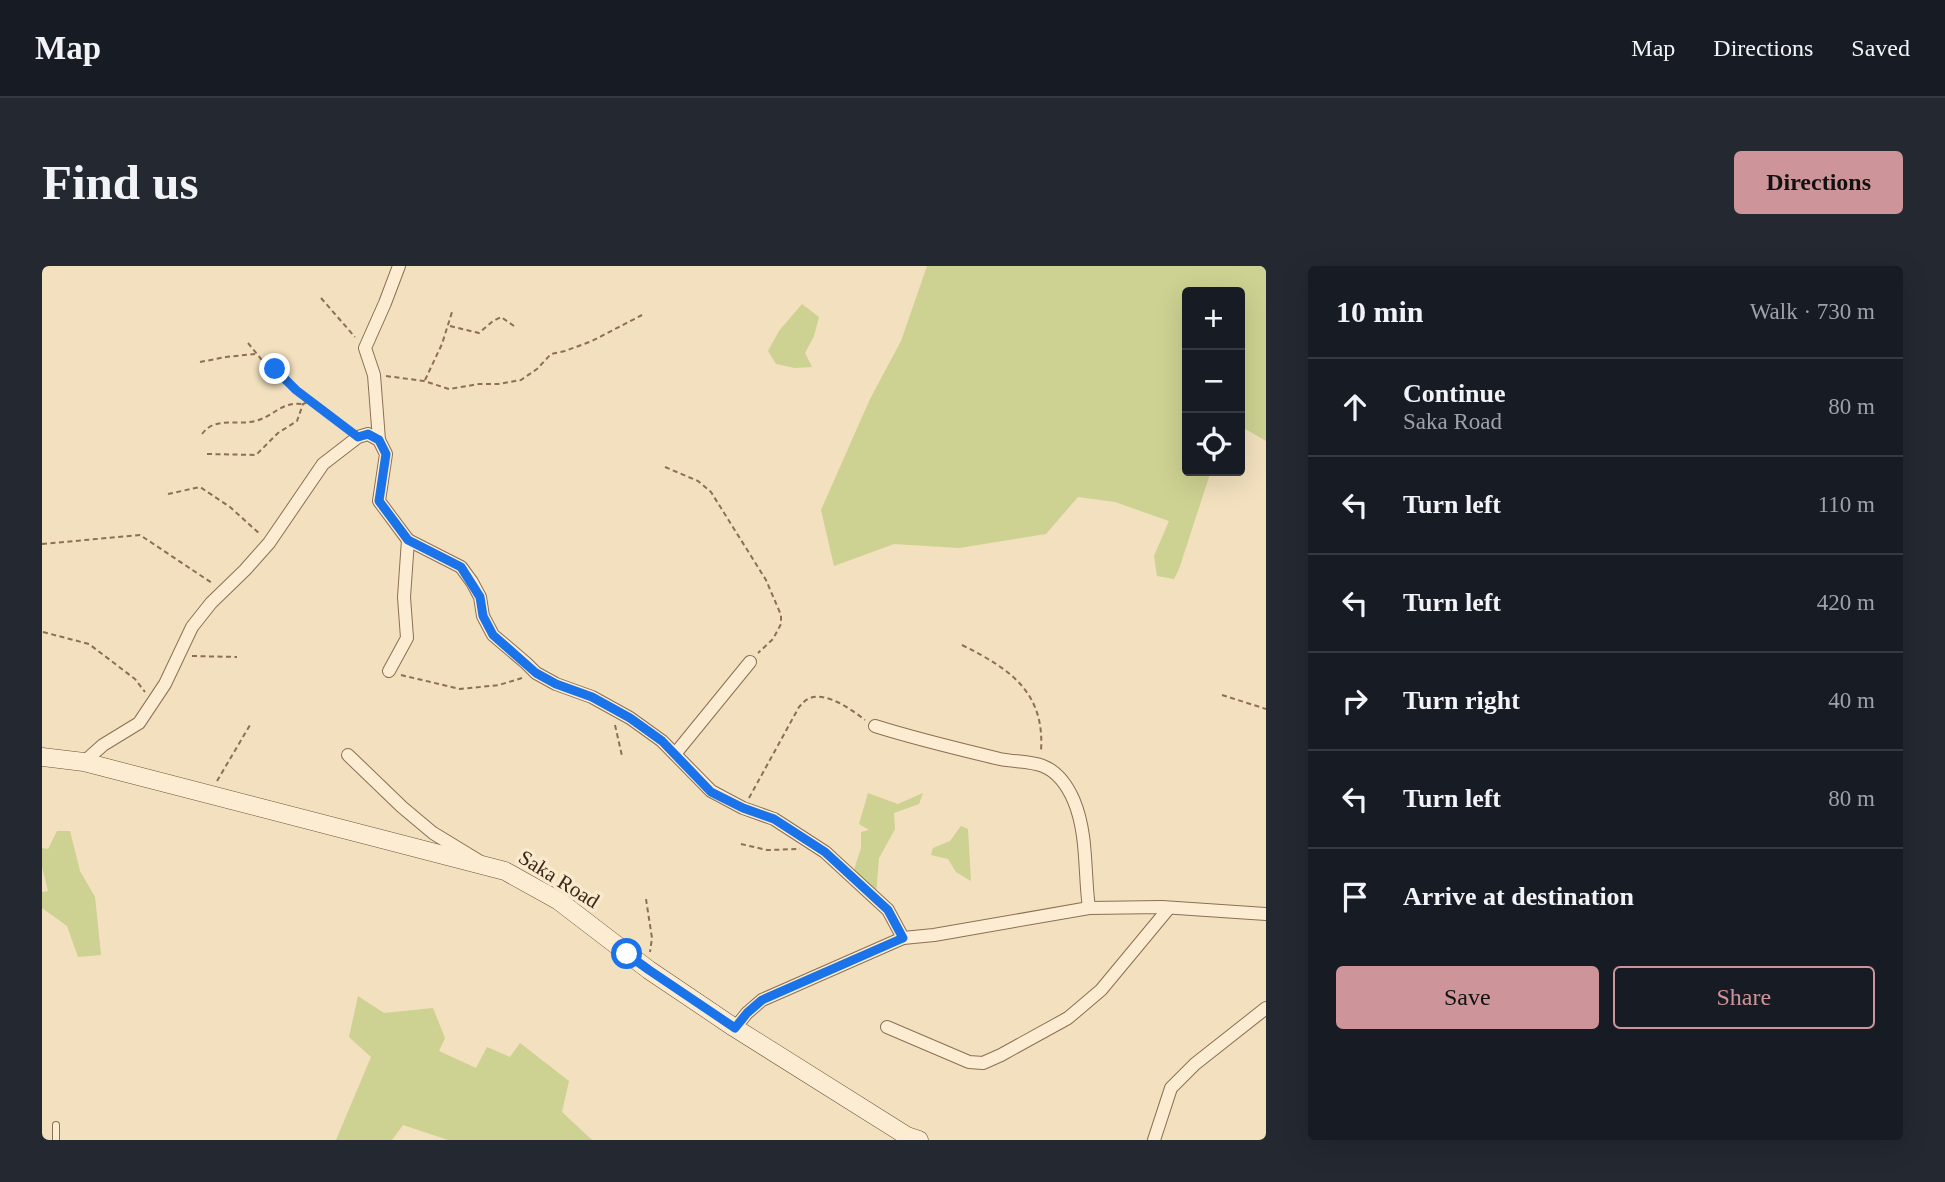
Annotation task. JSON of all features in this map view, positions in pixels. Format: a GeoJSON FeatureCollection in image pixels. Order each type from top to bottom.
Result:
{"type":"FeatureCollection","features":[{"type":"Feature","properties":{"kind":"main road","name":"Saka Road"},"geometry":{"type":"LineString","coordinates":[[42,757],[84,762],[505,871],[559,901],[649,970],[735,1028],[907,1136],[919,1140]]}},
{"type":"Feature","properties":{"kind":"street"},"geometry":{"type":"LineString","coordinates":[[399,266],[365,348],[374,375],[379,440],[386,454],[379,501],[408,540],[461,567],[480,597],[483,616],[493,635],[536,673],[611,707],[648,730],[711,792],[743,808],[774,819],[825,852],[888,910],[903,938]]}},
{"type":"Feature","properties":{"kind":"street"},"geometry":{"type":"LineString","coordinates":[[84,762],[103,745],[139,723],[165,684],[191,627],[270,543],[323,464],[358,437],[368,434],[379,440]]}},
{"type":"Feature","properties":{"kind":"street"},"geometry":{"type":"LineString","coordinates":[[389,671],[407,638],[404,597],[408,540]]}},
{"type":"Feature","properties":{"kind":"street"},"geometry":{"type":"LineString","coordinates":[[675,754],[750,662]]}},
{"type":"Feature","properties":{"kind":"street"},"geometry":{"type":"LineString","coordinates":[[875,726],[950,747],[1043,766],[1056,774],[1066,784],[1082,826],[1089,908]]}},
{"type":"Feature","properties":{"kind":"street"},"geometry":{"type":"LineString","coordinates":[[348,755],[433,833],[485,865]]}},
{"type":"Feature","properties":{"kind":"street"},"geometry":{"type":"LineString","coordinates":[[735,1028],[762,1000],[903,938],[1089,908],[1169,908],[1266,914]]}},
{"type":"Feature","properties":{"kind":"street"},"geometry":{"type":"LineString","coordinates":[[887,1027],[969,1062],[983,1063],[1068,1018],[1087,1003],[1169,908]]}},
{"type":"Feature","properties":{"kind":"street"},"geometry":{"type":"LineString","coordinates":[[1154,1140],[1171,1087],[1195,1064],[1266,1008]]}},
{"type":"Feature","properties":{"kind":"lane"},"geometry":{"type":"LineString","coordinates":[[56,1125],[56,1140]]}},
{"type":"Feature","properties":{"kind":"path"},"geometry":{"type":"LineString","coordinates":[[321,298],[365,348]]}},
{"type":"Feature","properties":{"kind":"path"},"geometry":{"type":"LineString","coordinates":[[424,381],[438,353],[452,312]]}},
{"type":"Feature","properties":{"kind":"path"},"geometry":{"type":"LineString","coordinates":[[374,375],[424,381],[449,389],[521,380],[537,369],[551,354],[592,341],[642,315]]}},
{"type":"Feature","properties":{"kind":"path"},"geometry":{"type":"LineString","coordinates":[[449,325],[479,333],[501,317],[514,326]]}},
{"type":"Feature","properties":{"kind":"path"},"geometry":{"type":"LineString","coordinates":[[248,343],[256,354],[309,401],[358,437]]}},
{"type":"Feature","properties":{"kind":"path"},"geometry":{"type":"LineString","coordinates":[[200,362],[226,356],[256,354]]}},
{"type":"Feature","properties":{"kind":"path"},"geometry":{"type":"LineString","coordinates":[[202,434],[215,424],[256,421],[292,402],[303,404],[309,401]]}},
{"type":"Feature","properties":{"kind":"path"},"geometry":{"type":"LineString","coordinates":[[207,454],[256,455],[278,433],[297,421],[303,404]]}},
{"type":"Feature","properties":{"kind":"path"},"geometry":{"type":"LineString","coordinates":[[665,467],[698,481],[711,492],[772,592],[781,615],[781,624],[772,639],[750,662]]}},
{"type":"Feature","properties":{"kind":"path"},"geometry":{"type":"LineString","coordinates":[[168,494],[200,487],[230,507],[270,543]]}},
{"type":"Feature","properties":{"kind":"path"},"geometry":{"type":"LineString","coordinates":[[42,544],[140,535],[214,585]]}},
{"type":"Feature","properties":{"kind":"path"},"geometry":{"type":"LineString","coordinates":[[43,632],[89,644],[135,679],[153,703]]}},
{"type":"Feature","properties":{"kind":"path"},"geometry":{"type":"LineString","coordinates":[[962,645],[1006,670],[1024,688],[1037,709],[1043,766]]}},
{"type":"Feature","properties":{"kind":"path"},"geometry":{"type":"LineString","coordinates":[[177,655],[237,657]]}},
{"type":"Feature","properties":{"kind":"path"},"geometry":{"type":"LineString","coordinates":[[389,671],[460,689],[499,685],[536,673]]}},
{"type":"Feature","properties":{"kind":"path"},"geometry":{"type":"LineString","coordinates":[[1222,695],[1266,709]]}},
{"type":"Feature","properties":{"kind":"path"},"geometry":{"type":"LineString","coordinates":[[743,808],[799,707],[808,699],[820,696],[849,707],[875,726]]}},
{"type":"Feature","properties":{"kind":"path"},"geometry":{"type":"LineString","coordinates":[[611,707],[622,756]]}},
{"type":"Feature","properties":{"kind":"path"},"geometry":{"type":"LineString","coordinates":[[210,794],[250,725]]}},
{"type":"Feature","properties":{"kind":"path"},"geometry":{"type":"LineString","coordinates":[[741,844],[767,850],[799,849]]}},
{"type":"Feature","properties":{"kind":"path"},"geometry":{"type":"LineString","coordinates":[[646,899],[652,938],[649,970]]}},
{"type":"Feature","properties":{"kind":"green space"},"geometry":{"type":"Polygon","coordinates":[[[927,266],[1266,266],[1266,441],[1245,429],[1245,287],[1182,287],[1182,476],[1209,476],[1174,579],[1157,576],[1154,556],[1169,521],[1115,502],[1078,497],[1046,534],[959,548],[894,544],[834,566],[821,510],[870,399],[901,341],[927,266]]]}},
{"type":"Feature","properties":{"kind":"green space"},"geometry":{"type":"Polygon","coordinates":[[[802,304],[819,317],[814,336],[805,353],[812,367],[795,368],[776,364],[768,351],[779,331],[802,304]]]}},
{"type":"Feature","properties":{"kind":"green space"},"geometry":{"type":"Polygon","coordinates":[[[868,793],[898,804],[923,793],[919,804],[894,813],[895,829],[879,858],[876,895],[853,873],[861,848],[861,832],[869,830],[859,824],[868,793]]]}},
{"type":"Feature","properties":{"kind":"green space"},"geometry":{"type":"Polygon","coordinates":[[[961,826],[968,829],[971,881],[956,872],[948,859],[931,855],[933,848],[950,841],[961,826]]]}},
{"type":"Feature","properties":{"kind":"green space"},"geometry":{"type":"Polygon","coordinates":[[[57,831],[70,831],[80,871],[95,897],[101,955],[78,957],[67,926],[42,908],[42,892],[48,891],[42,867],[42,848],[48,849],[57,831]]]}},
{"type":"Feature","properties":{"kind":"green space"},"geometry":{"type":"Polygon","coordinates":[[[358,996],[384,1013],[433,1008],[445,1038],[439,1051],[476,1068],[487,1047],[510,1057],[520,1043],[569,1081],[562,1112],[592,1140],[448,1140],[403,1125],[392,1140],[336,1140],[371,1057],[349,1037],[358,996]]]}},
{"type":"Feature","properties":{"kind":"route"},"geometry":{"type":"LineString","coordinates":[[275,369],[309,401],[358,437],[368,434],[379,440],[386,454],[379,501],[408,540],[461,567],[480,597],[483,616],[493,635],[536,673],[556,684],[592,697],[648,730],[711,792],[743,808],[774,819],[825,852],[888,910],[903,938],[762,1000],[754,1005],[735,1028],[627,954]]}}]}
